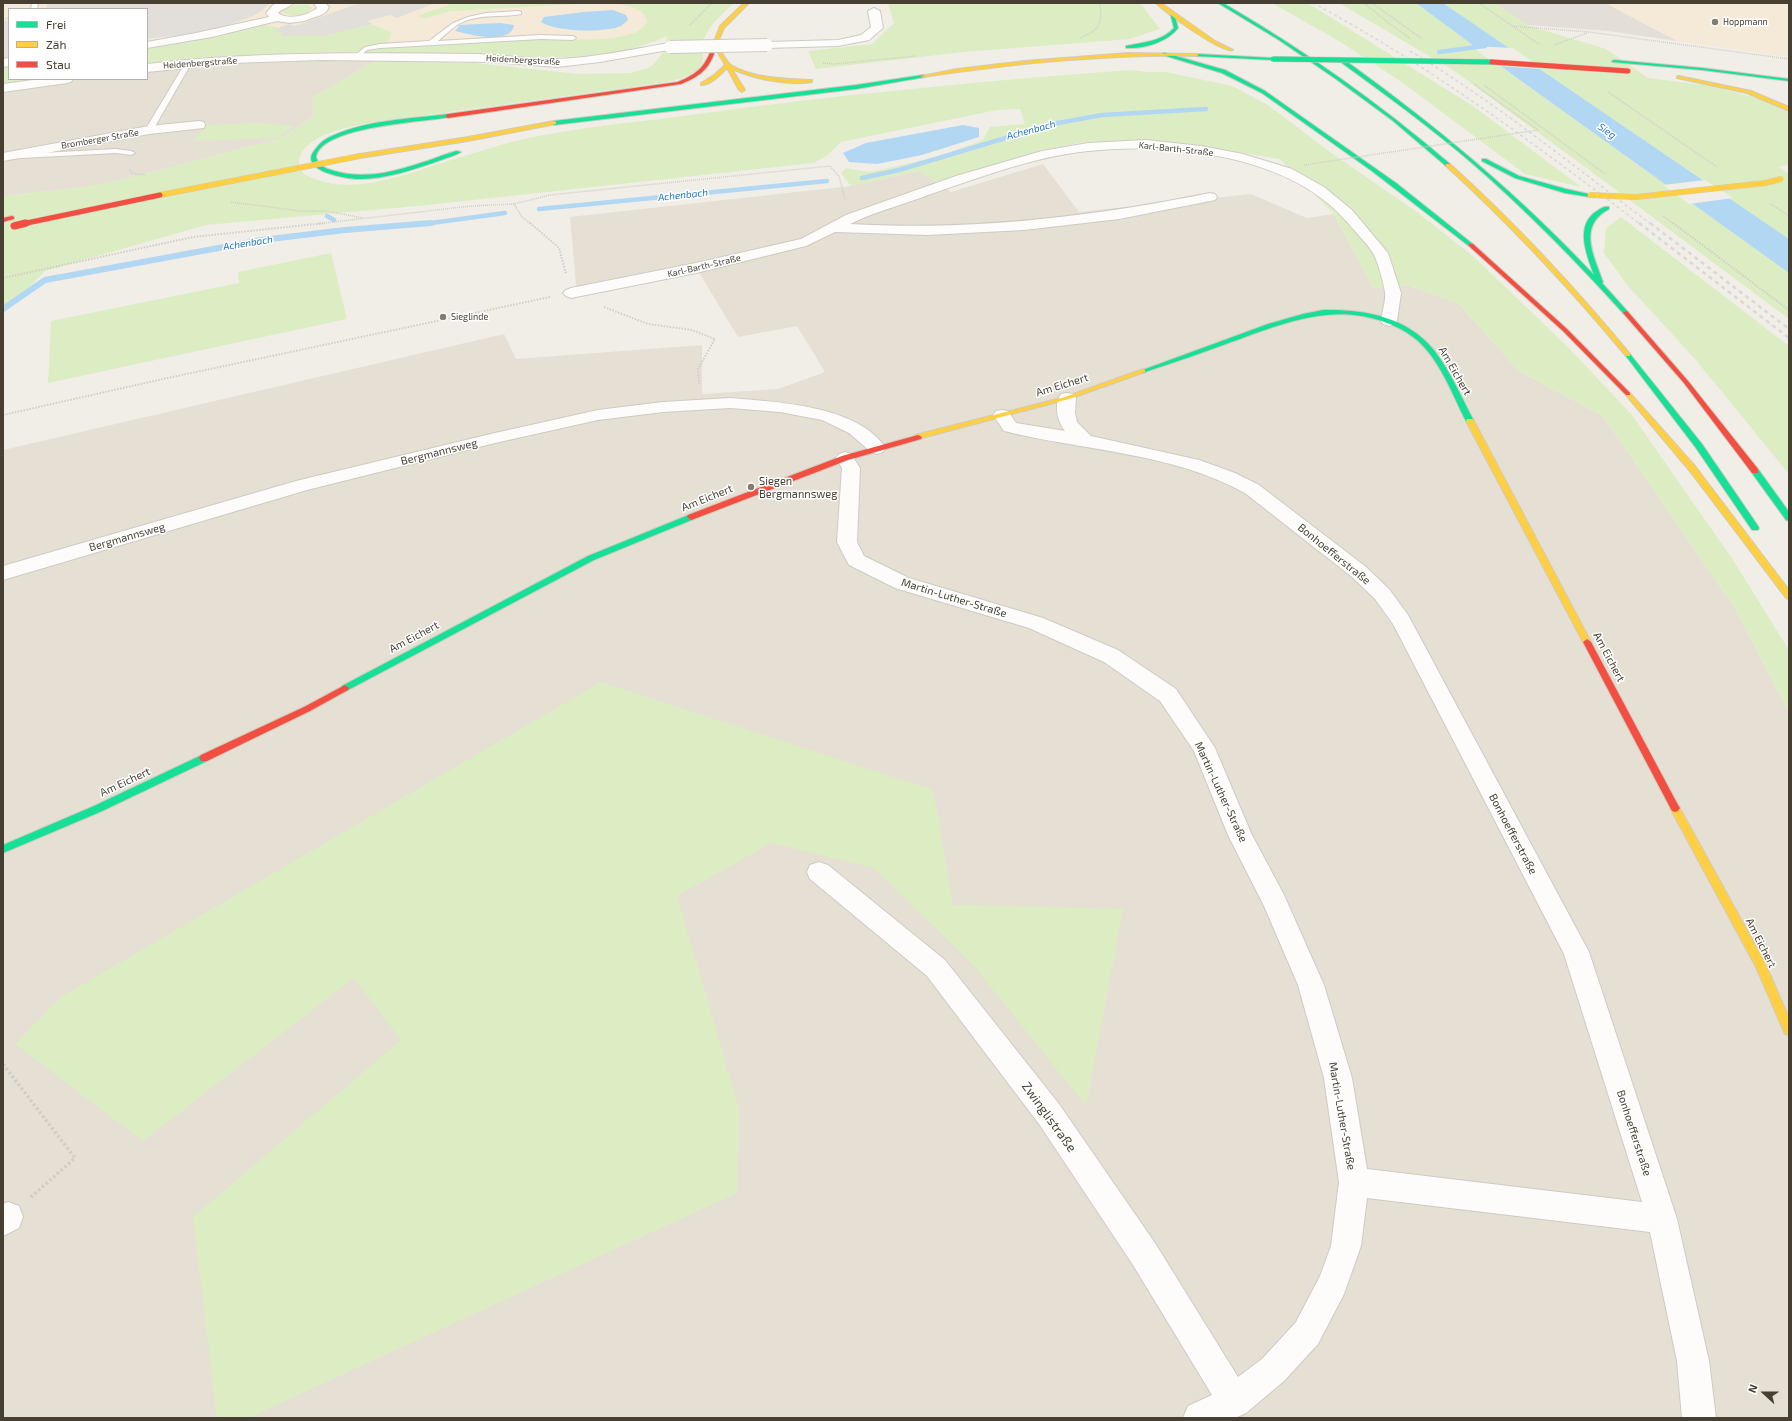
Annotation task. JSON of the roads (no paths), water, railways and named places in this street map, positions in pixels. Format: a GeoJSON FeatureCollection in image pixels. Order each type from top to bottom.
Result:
{"type":"FeatureCollection","features":[{"type":"Feature","properties":{"kind":"main road"},"geometry":{"type":"LineString","coordinates":[[544,124],[431,160],[370,176],[348,176],[329,173],[320,169],[315,164],[313,158],[315,151],[321,144],[354,129],[679,83],[694,78],[704,72],[709,66],[715,44],[722,27],[747,3]]}},
{"type":"Feature","properties":{"kind":"main road"},"geometry":{"type":"LineString","coordinates":[[1158,3],[1213,42],[1233,54],[1243,80]]}},
{"type":"Feature","properties":{"kind":"main road"},"geometry":{"type":"LineString","coordinates":[[1220,3],[1280,37],[1352,86],[1430,149],[1502,215],[1576,294],[1626,352],[1700,449],[1762,538]]}},
{"type":"Feature","properties":{"kind":"main road"},"geometry":{"type":"LineString","coordinates":[[894,71],[999,57],[1150,44],[1168,37],[1176,28],[1172,13]]}},
{"type":"Feature","properties":{"kind":"main road"},"geometry":{"type":"LineString","coordinates":[[715,44],[747,100]]}},
{"type":"Feature","properties":{"kind":"main road"},"geometry":{"type":"LineString","coordinates":[[1128,47],[1171,47],[1273,60],[1463,60],[1543,64],[1628,71],[1761,86]]}},
{"type":"Feature","properties":{"kind":"main road"},"geometry":{"type":"LineString","coordinates":[[1323,48],[1376,84],[1454,145],[1491,177],[1543,226],[1601,285],[1696,395],[1789,518]]}},
{"type":"Feature","properties":{"kind":"main road"},"geometry":{"type":"LineString","coordinates":[[252,168],[359,152],[468,139],[544,124],[856,87],[974,68],[1063,59],[1165,54],[1233,54],[1262,51],[1462,52],[1614,61],[1702,69],[1789,80]]}},
{"type":"Feature","properties":{"kind":"main road"},"geometry":{"type":"LineString","coordinates":[[1165,54],[1207,65],[1243,80],[1379,172],[1480,252],[1528,294],[1581,346],[1644,413],[1728,514],[1789,596]]}},
{"type":"Feature","properties":{"kind":"main road"},"geometry":{"type":"LineString","coordinates":[[727,65],[749,75],[764,78],[816,81],[762,87]]}},
{"type":"Feature","properties":{"kind":"main road"},"geometry":{"type":"LineString","coordinates":[[695,88],[706,82],[727,65]]}},
{"type":"Feature","properties":{"kind":"main road"},"geometry":{"type":"LineString","coordinates":[[1679,77],[1757,95],[1780,103],[1789,109]]}},
{"type":"Feature","properties":{"kind":"main road"},"geometry":{"type":"LineString","coordinates":[[514,121],[613,106]]}},
{"type":"Feature","properties":{"kind":"main road"},"geometry":{"type":"LineString","coordinates":[[3,229],[359,152],[492,125]]}},
{"type":"Feature","properties":{"kind":"main road"},"geometry":{"type":"LineString","coordinates":[[1454,145],[1517,177],[1565,191],[1590,195],[1636,198],[1765,183],[1785,177]]}},
{"type":"Feature","properties":{"kind":"main road"},"geometry":{"type":"LineString","coordinates":[[130,192],[175,182]]}},
{"type":"Feature","properties":{"kind":"main road"},"geometry":{"type":"LineString","coordinates":[[3,220],[115,195]]}},
{"type":"Feature","properties":{"kind":"main road"},"geometry":{"type":"LineString","coordinates":[[1601,285],[1588,244],[1589,224],[1595,216],[1608,208],[1636,198]]}},
{"type":"Feature","properties":{"kind":"main road","name":"Am Eichert"},"geometry":{"type":"LineString","coordinates":[[3,849],[97,809],[287,719],[591,558],[731,501],[845,458],[876,448],[1067,398],[1290,319],[1328,311],[1348,312],[1390,321],[1405,328],[1417,336],[1428,348],[1441,367],[1654,770],[1760,964],[1789,1030]]}},
{"type":"Feature","properties":{"kind":"street"},"geometry":{"type":"LineString","coordinates":[[277,18],[272,13],[273,10],[288,3]]}},
{"type":"Feature","properties":{"kind":"street"},"geometry":{"type":"LineString","coordinates":[[148,45],[226,31],[277,18],[299,19],[314,15],[322,10],[323,7],[320,3]]}},
{"type":"Feature","properties":{"kind":"street","name":"Heidenbergstraße"},"geometry":{"type":"LineString","coordinates":[[148,68],[189,62],[356,57],[498,58],[555,63],[598,60],[670,47],[838,43],[865,38],[877,28],[874,11]]}},
{"type":"Feature","properties":{"kind":"street"},"geometry":{"type":"LineString","coordinates":[[3,88],[59,80]]}},
{"type":"Feature","properties":{"kind":"street","name":"Bromberger Straße"},"geometry":{"type":"LineString","coordinates":[[3,157],[149,130],[198,125]]}},
{"type":"Feature","properties":{"kind":"street","name":"Karl-Barth-Straße"},"geometry":{"type":"LineString","coordinates":[[571,293],[696,268],[806,242],[851,218],[961,179],[1047,154],[1088,146],[1146,144],[1200,150],[1238,157],[1288,172],[1319,190],[1347,213],[1381,253],[1393,293],[1390,321]]}},
{"type":"Feature","properties":{"kind":"street"},"geometry":{"type":"LineString","coordinates":[[832,227],[863,230],[973,229],[1072,220],[1171,206],[1210,197]]}},
{"type":"Feature","properties":{"kind":"street","name":"Bonhoefferstraße"},"geometry":{"type":"LineString","coordinates":[[1067,398],[1065,415],[1069,427],[1085,440]]}},
{"type":"Feature","properties":{"kind":"street","name":"Bergmannsweg"},"geometry":{"type":"LineString","coordinates":[[3,573],[303,485],[496,438],[598,416],[663,407],[730,403],[780,407],[826,416],[855,429],[876,448]]}},
{"type":"Feature","properties":{"kind":"street","name":"Bonhoefferstraße"},"geometry":{"type":"LineString","coordinates":[[1002,415],[1010,427],[1085,440],[1203,466],[1236,480],[1252,489],[1359,572],[1382,594],[1401,620],[1576,952],[1662,1219],[1694,1361],[1698,1418]]}},
{"type":"Feature","properties":{"kind":"street","name":"Martin-Luther-Straße"},"geometry":{"type":"LineString","coordinates":[[845,458],[851,468],[847,542],[856,560],[902,582],[1043,626],[1111,656],[1168,695],[1204,748],[1240,835],[1275,903],[1311,985],[1338,1078],[1354,1182],[1346,1246],[1333,1283],[1307,1333],[1273,1370],[1234,1401],[1200,1418]]}},
{"type":"Feature","properties":{"kind":"street","name":"Zwinglistraße"},"geometry":{"type":"LineString","coordinates":[[819,872],[936,968],[1049,1114],[1144,1254],[1234,1401]]}},
{"type":"Feature","properties":{"kind":"street","name":"Martin-Luther-Straße"},"geometry":{"type":"LineString","coordinates":[[1354,1182],[1662,1219]]}},
{"type":"Feature","properties":{"kind":"lane"},"geometry":{"type":"LineString","coordinates":[[431,43],[456,24],[467,19],[519,13]]}},
{"type":"Feature","properties":{"kind":"lane"},"geometry":{"type":"LineString","coordinates":[[356,57],[364,49],[380,46],[541,37],[573,38]]}},
{"type":"Feature","properties":{"kind":"lane"},"geometry":{"type":"LineString","coordinates":[[149,130],[189,62]]}},
{"type":"Feature","properties":{"kind":"lane"},"geometry":{"type":"LineString","coordinates":[[3,157],[116,151],[131,154]]}},
{"type":"Feature","properties":{"kind":"water","name":"Sieg"},"geometry":{"type":"Polygon","coordinates":[[[1416,3],[1443,3],[1789,239],[1789,273],[1517,78],[1416,3]]]}},
{"type":"Feature","properties":{"kind":"water"},"geometry":{"type":"Polygon","coordinates":[[[613,10],[626,15],[628,20],[621,26],[604,30],[569,30],[541,22],[544,17],[613,10]]]}},
{"type":"Feature","properties":{"kind":"water"},"geometry":{"type":"Polygon","coordinates":[[[500,23],[514,25],[511,31],[498,37],[479,36],[455,31],[460,25],[500,23]]]}},
{"type":"Feature","properties":{"kind":"water"},"geometry":{"type":"Polygon","coordinates":[[[963,125],[979,128],[979,137],[922,155],[877,164],[849,162],[843,153],[866,143],[963,125]]]}},
{"type":"Feature","properties":{"kind":"waterway","name":"Achenbach"},"geometry":{"type":"LineString","coordinates":[[1439,52],[1485,46]]}},
{"type":"Feature","properties":{"kind":"waterway","name":"Achenbach"},"geometry":{"type":"LineString","coordinates":[[862,178],[899,170],[1052,124],[1102,115],[1206,109]]}},
{"type":"Feature","properties":{"kind":"waterway","name":"Achenbach"},"geometry":{"type":"LineString","coordinates":[[539,209],[827,181]]}},
{"type":"Feature","properties":{"kind":"waterway","name":"Achenbach"},"geometry":{"type":"LineString","coordinates":[[424,224],[505,213]]}},
{"type":"Feature","properties":{"kind":"waterway"},"geometry":{"type":"LineString","coordinates":[[327,216],[334,220]]}},
{"type":"Feature","properties":{"kind":"waterway","name":"Achenbach"},"geometry":{"type":"LineString","coordinates":[[3,309],[45,280],[262,240],[345,230],[431,223]]}},
{"type":"Feature","properties":{"kind":"railway"},"geometry":{"type":"LineString","coordinates":[[1313,3],[1399,53],[1481,107],[1640,224]]}},
{"type":"Feature","properties":{"kind":"railway"},"geometry":{"type":"LineString","coordinates":[[1410,51],[1503,113],[1651,224]]}},
{"type":"Feature","properties":{"kind":"railway"},"geometry":{"type":"LineString","coordinates":[[1639,223],[1789,338]]}},
{"type":"Feature","properties":{"kind":"railway"},"geometry":{"type":"LineString","coordinates":[[1650,223],[1789,329]]}},
{"type":"Feature","properties":{"kind":"place","name":"Hoppmann"},"geometry":{"type":"Point","coordinates":[1715,22]}},
{"type":"Feature","properties":{"kind":"place","name":"Sieglinde"},"geometry":{"type":"Point","coordinates":[443,317]}},
{"type":"Feature","properties":{"kind":"place","name":"Siegen Bergmannsweg"},"geometry":{"type":"Point","coordinates":[751,487]}}]}
